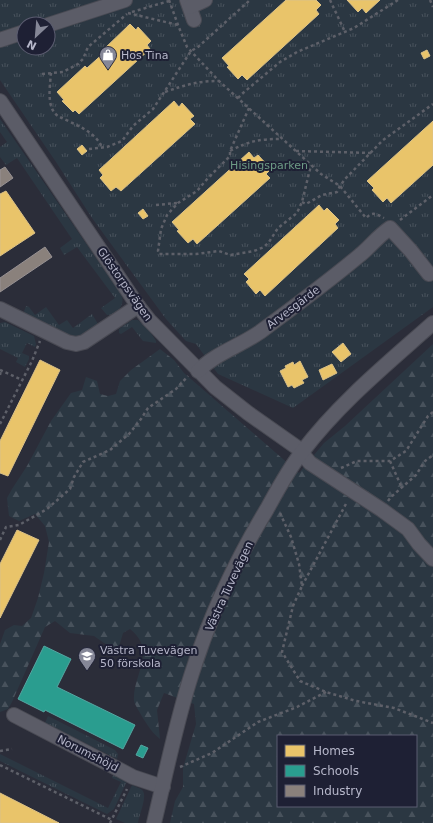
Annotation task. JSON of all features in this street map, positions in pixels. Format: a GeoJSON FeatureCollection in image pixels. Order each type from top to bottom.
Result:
{"type":"FeatureCollection","features":[{"type":"Feature","properties":{"kind":"street"},"geometry":{"type":"LineString","coordinates":[[190,9],[205,0]]}},
{"type":"Feature","properties":{"kind":"street"},"geometry":{"type":"LineString","coordinates":[[56,23],[126,7]]}},
{"type":"Feature","properties":{"kind":"street"},"geometry":{"type":"LineString","coordinates":[[0,40],[16,35]]}},
{"type":"Feature","properties":{"kind":"street","name":"Glöstorpsvägen"},"geometry":{"type":"LineString","coordinates":[[0,101],[138,306],[149,320],[194,372],[302,451]]}},
{"type":"Feature","properties":{"kind":"street"},"geometry":{"type":"LineString","coordinates":[[385,232],[411,251],[429,274]]}},
{"type":"Feature","properties":{"kind":"street","name":"Arvesgärde"},"geometry":{"type":"LineString","coordinates":[[194,372],[207,362],[258,333],[362,254],[385,232]]}},
{"type":"Feature","properties":{"kind":"street"},"geometry":{"type":"LineString","coordinates":[[0,309],[43,331],[67,342],[76,344],[84,342],[138,306]]}},
{"type":"Feature","properties":{"kind":"street","name":"Västra Tuvevägen"},"geometry":{"type":"LineString","coordinates":[[156,823],[183,704],[200,650],[226,585],[257,525],[294,462],[323,426],[369,380],[433,323]]}},
{"type":"Feature","properties":{"kind":"street"},"geometry":{"type":"LineString","coordinates":[[302,451],[310,463],[382,510],[408,529],[433,559]]}},
{"type":"Feature","properties":{"kind":"street","name":"Norumshöjd"},"geometry":{"type":"LineString","coordinates":[[14,715],[133,777],[163,787]]}},
{"type":"Feature","properties":{"kind":"path"},"geometry":{"type":"LineString","coordinates":[[42,74],[63,72],[78,64],[83,59],[88,47],[126,7],[169,0],[187,46],[191,51],[219,81],[282,139],[321,174],[340,186],[366,218]]}},
{"type":"Feature","properties":{"kind":"path"},"geometry":{"type":"LineString","coordinates":[[89,149],[102,148],[122,141],[133,126],[153,109],[165,93],[191,51],[198,47],[250,0]]}},
{"type":"Feature","properties":{"kind":"path"},"geometry":{"type":"LineString","coordinates":[[330,0],[345,32]]}},
{"type":"Feature","properties":{"kind":"path"},"geometry":{"type":"LineString","coordinates":[[238,98],[280,62],[297,52],[345,32],[398,0]]}},
{"type":"Feature","properties":{"kind":"path"},"geometry":{"type":"LineString","coordinates":[[430,0],[433,7]]}},
{"type":"Feature","properties":{"kind":"path"},"geometry":{"type":"LineString","coordinates":[[126,7],[178,25]]}},
{"type":"Feature","properties":{"kind":"path"},"geometry":{"type":"LineString","coordinates":[[50,74],[50,104],[53,111],[58,116],[94,136],[101,144],[102,148]]}},
{"type":"Feature","properties":{"kind":"path"},"geometry":{"type":"LineString","coordinates":[[165,93],[185,85],[202,81],[219,81]]}},
{"type":"Feature","properties":{"kind":"path"},"geometry":{"type":"LineString","coordinates":[[302,202],[306,204],[322,195],[337,192],[340,186],[383,140],[433,104]]}},
{"type":"Feature","properties":{"kind":"path"},"geometry":{"type":"LineString","coordinates":[[248,108],[230,151],[230,156],[197,191],[178,202],[167,215],[163,222],[157,253],[164,255],[219,251],[230,255],[254,251],[264,247],[278,228],[297,212],[302,202],[311,165]]}},
{"type":"Feature","properties":{"kind":"path"},"geometry":{"type":"LineString","coordinates":[[230,151],[246,143],[262,139],[282,139]]}},
{"type":"Feature","properties":{"kind":"path"},"geometry":{"type":"LineString","coordinates":[[296,151],[371,153]]}},
{"type":"Feature","properties":{"kind":"path"},"geometry":{"type":"LineString","coordinates":[[385,232],[433,195]]}},
{"type":"Feature","properties":{"kind":"path"},"geometry":{"type":"LineString","coordinates":[[156,205],[178,202]]}},
{"type":"Feature","properties":{"kind":"path"},"geometry":{"type":"LineString","coordinates":[[0,424],[38,346],[43,331]]}},
{"type":"Feature","properties":{"kind":"path"},"geometry":{"type":"LineString","coordinates":[[0,375],[1,370],[22,380]]}},
{"type":"Feature","properties":{"kind":"path"},"geometry":{"type":"LineString","coordinates":[[0,540],[6,527],[19,525],[47,509],[70,489],[74,477],[83,462],[110,450],[129,434],[148,408],[176,389],[194,372]]}},
{"type":"Feature","properties":{"kind":"path"},"geometry":{"type":"LineString","coordinates":[[322,471],[341,468],[357,461],[390,461],[406,451],[428,416],[433,412]]}},
{"type":"Feature","properties":{"kind":"path"},"geometry":{"type":"LineString","coordinates":[[382,510],[391,497],[416,474],[424,461],[433,455]]}},
{"type":"Feature","properties":{"kind":"path"},"geometry":{"type":"LineString","coordinates":[[390,461],[402,488]]}},
{"type":"Feature","properties":{"kind":"path"},"geometry":{"type":"LineString","coordinates":[[353,491],[302,586],[293,606],[282,652],[300,681],[326,692],[356,701],[394,708],[433,723]]}},
{"type":"Feature","properties":{"kind":"path"},"geometry":{"type":"LineString","coordinates":[[271,501],[281,515],[291,537],[299,564],[302,586]]}},
{"type":"Feature","properties":{"kind":"path"},"geometry":{"type":"LineString","coordinates":[[179,768],[212,753],[258,722],[326,692]]}},
{"type":"Feature","properties":{"kind":"path"},"geometry":{"type":"LineString","coordinates":[[0,751],[12,749]]}},
{"type":"Feature","properties":{"kind":"path"},"geometry":{"type":"LineString","coordinates":[[0,765],[112,820]]}},
{"type":"Feature","properties":{"kind":"path"},"geometry":{"type":"LineString","coordinates":[[110,823],[133,777]]}},
{"type":"Feature","properties":{"kind":"green space","name":"Hisingsparken"},"geometry":{"type":"Polygon","coordinates":[[[0,0],[433,0],[433,307],[293,408],[218,374],[196,344],[186,341],[166,319],[92,218],[0,80],[0,0]]]}},
{"type":"Feature","properties":{"kind":"green space"},"geometry":{"type":"Polygon","coordinates":[[[0,119],[121,294],[122,305],[115,313],[107,315],[101,308],[115,298],[77,247],[64,255],[60,248],[72,239],[17,158],[6,165],[0,157],[0,147],[7,142],[0,132],[0,119]]]}},
{"type":"Feature","properties":{"kind":"green space"},"geometry":{"type":"Polygon","coordinates":[[[26,306],[29,307],[35,315],[46,307],[59,325],[67,320],[73,328],[92,314],[98,324],[97,327],[79,337],[70,338],[23,314],[26,306]]]}},
{"type":"Feature","properties":{"kind":"green space"},"geometry":{"type":"Polygon","coordinates":[[[132,320],[138,320],[149,330],[156,343],[143,341],[132,327],[121,334],[119,333],[119,329],[132,320]]]}},
{"type":"Feature","properties":{"kind":"green space"},"geometry":{"type":"Polygon","coordinates":[[[5,322],[34,336],[36,344],[35,347],[27,343],[22,353],[29,356],[25,367],[16,362],[18,358],[0,349],[0,323],[5,322]]]}},
{"type":"Feature","properties":{"kind":"green space"},"geometry":{"type":"Polygon","coordinates":[[[433,344],[433,823],[170,823],[175,801],[183,787],[183,768],[196,724],[194,704],[164,693],[157,710],[160,739],[152,731],[134,701],[134,691],[142,664],[143,655],[142,646],[138,637],[130,629],[123,633],[118,650],[94,636],[70,633],[55,621],[45,627],[12,702],[8,709],[0,712],[0,644],[5,630],[14,625],[22,626],[31,618],[44,573],[49,542],[45,526],[35,514],[19,521],[9,516],[7,498],[27,466],[51,421],[71,393],[82,390],[86,377],[97,381],[100,394],[108,396],[116,394],[120,381],[131,370],[160,349],[174,360],[184,373],[299,473],[324,443],[345,426],[433,344]]]}},
{"type":"Feature","properties":{"kind":"green space"},"geometry":{"type":"Polygon","coordinates":[[[48,716],[115,750],[118,754],[117,759],[45,723],[48,716]]]}},
{"type":"Feature","properties":{"kind":"green space"},"geometry":{"type":"Polygon","coordinates":[[[0,754],[108,808],[121,782],[112,778],[114,773],[127,781],[114,809],[107,814],[0,761],[0,754]]]}},
{"type":"Feature","properties":{"kind":"green space"},"geometry":{"type":"Polygon","coordinates":[[[132,785],[143,791],[144,798],[138,823],[125,823],[116,819],[132,785]]]}},
{"type":"Feature","properties":{"kind":"building: Homes"},"geometry":{"type":"Polygon","coordinates":[[[286,0],[316,0],[321,5],[316,10],[319,14],[247,80],[242,75],[238,79],[227,67],[229,66],[222,58],[286,0]]]}},
{"type":"Feature","properties":{"kind":"building: Homes"},"geometry":{"type":"Polygon","coordinates":[[[347,0],[380,0],[366,13],[362,8],[358,12],[347,0]]]}},
{"type":"Feature","properties":{"kind":"building: Homes"},"geometry":{"type":"Polygon","coordinates":[[[130,24],[136,30],[138,27],[151,41],[147,45],[150,49],[79,114],[75,110],[73,112],[62,101],[64,100],[57,92],[85,66],[87,68],[106,51],[104,49],[130,24]]]}},
{"type":"Feature","properties":{"kind":"building: Homes"},"geometry":{"type":"Polygon","coordinates":[[[427,50],[430,56],[424,59],[421,53],[427,50]]]}},
{"type":"Feature","properties":{"kind":"building: Homes"},"geometry":{"type":"Polygon","coordinates":[[[174,101],[179,107],[182,103],[194,116],[190,119],[195,124],[121,191],[116,187],[111,191],[100,178],[103,175],[99,170],[174,101]]]}},
{"type":"Feature","properties":{"kind":"building: Homes"},"geometry":{"type":"Polygon","coordinates":[[[433,121],[433,165],[391,203],[387,198],[383,202],[372,190],[374,188],[367,181],[433,121]]]}},
{"type":"Feature","properties":{"kind":"building: Homes"},"geometry":{"type":"Polygon","coordinates":[[[82,145],[87,151],[82,155],[77,149],[82,145]]]}},
{"type":"Feature","properties":{"kind":"building: Homes"},"geometry":{"type":"Polygon","coordinates":[[[249,152],[254,158],[258,155],[271,169],[266,174],[270,178],[197,244],[193,239],[188,243],[177,231],[179,230],[172,222],[249,152]]]}},
{"type":"Feature","properties":{"kind":"building: Homes"},"geometry":{"type":"Polygon","coordinates":[[[6,191],[35,233],[0,256],[0,194],[6,191]]]}},
{"type":"Feature","properties":{"kind":"building: Homes"},"geometry":{"type":"Polygon","coordinates":[[[319,205],[324,211],[327,208],[339,220],[335,224],[338,228],[265,296],[260,290],[256,294],[246,282],[249,279],[244,274],[319,205]]]}},
{"type":"Feature","properties":{"kind":"building: Homes"},"geometry":{"type":"Polygon","coordinates":[[[143,209],[148,216],[143,219],[138,213],[143,209]]]}},
{"type":"Feature","properties":{"kind":"building: Homes"},"geometry":{"type":"Polygon","coordinates":[[[343,343],[351,354],[341,362],[332,352],[343,343]]]}},
{"type":"Feature","properties":{"kind":"building: Homes"},"geometry":{"type":"Polygon","coordinates":[[[40,360],[60,370],[8,476],[0,473],[0,441],[40,360]]]}},
{"type":"Feature","properties":{"kind":"building: Homes"},"geometry":{"type":"Polygon","coordinates":[[[300,361],[308,377],[302,380],[304,383],[294,388],[292,385],[288,387],[280,371],[286,368],[285,366],[293,362],[294,365],[300,361]]]}},
{"type":"Feature","properties":{"kind":"building: Homes"},"geometry":{"type":"Polygon","coordinates":[[[332,364],[337,373],[323,380],[319,370],[332,364]]]}},
{"type":"Feature","properties":{"kind":"building: Homes"},"geometry":{"type":"Polygon","coordinates":[[[17,530],[39,540],[0,618],[0,564],[17,530]]]}},
{"type":"Feature","properties":{"kind":"building: Homes"},"geometry":{"type":"Polygon","coordinates":[[[0,793],[59,823],[0,823],[0,793]]]}},
{"type":"Feature","properties":{"kind":"building: Schools"},"geometry":{"type":"Polygon","coordinates":[[[44,646],[71,659],[57,687],[135,725],[123,749],[45,710],[44,712],[18,699],[44,646]]]}},
{"type":"Feature","properties":{"kind":"building: Schools"},"geometry":{"type":"Polygon","coordinates":[[[141,745],[148,748],[143,758],[136,755],[141,745]]]}},
{"type":"Feature","properties":{"kind":"building: Industry"},"geometry":{"type":"Polygon","coordinates":[[[5,167],[13,178],[0,187],[0,170],[5,167]]]}},
{"type":"Feature","properties":{"kind":"building: Industry"},"geometry":{"type":"Polygon","coordinates":[[[45,247],[52,257],[0,292],[0,278],[45,247]]]}},
{"type":"Feature","properties":{"kind":"place","name":"Hos Tina"},"geometry":{"type":"Point","coordinates":[108,70]}},
{"type":"Feature","properties":{"kind":"place","name":"Västra Tuvevägen 50 förskola"},"geometry":{"type":"Point","coordinates":[87,671]}}]}
